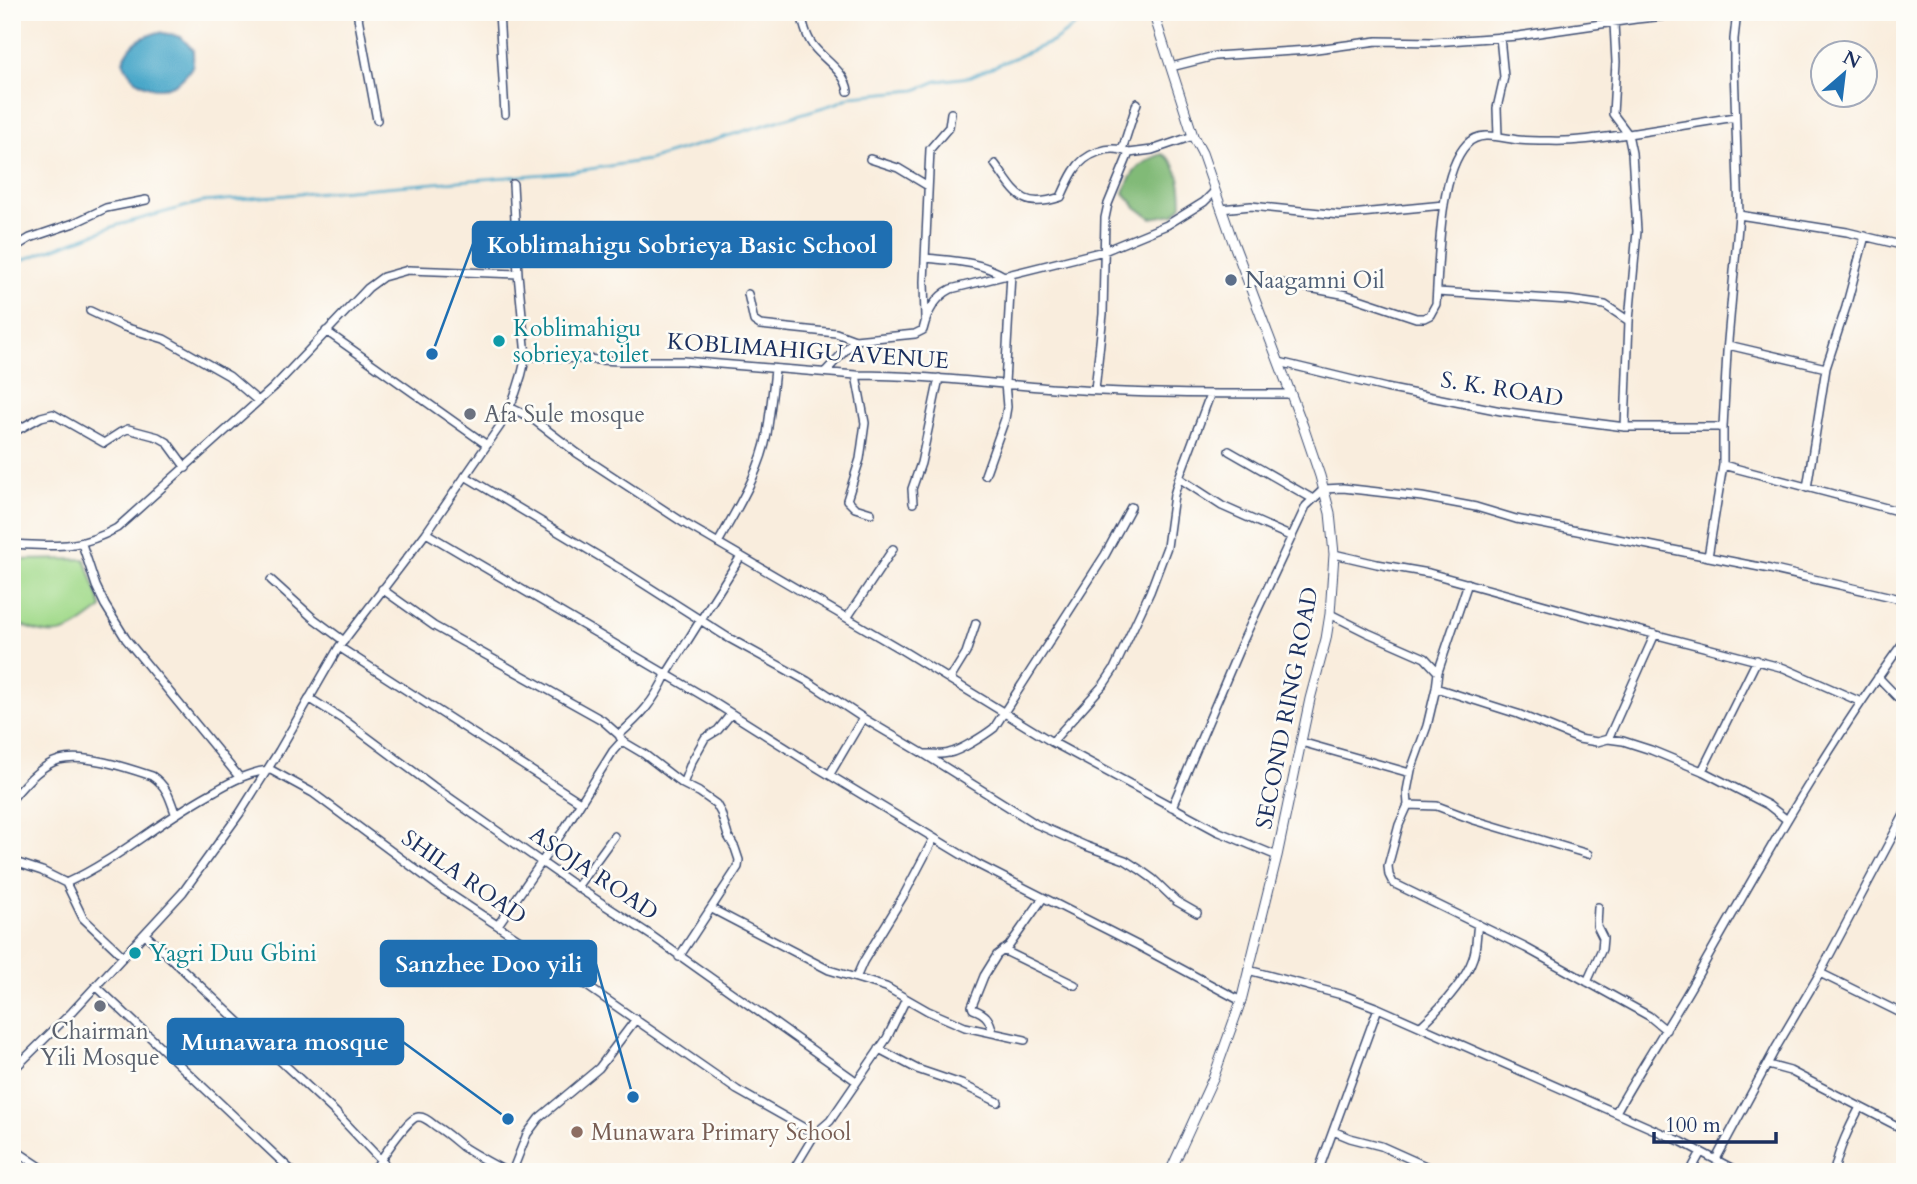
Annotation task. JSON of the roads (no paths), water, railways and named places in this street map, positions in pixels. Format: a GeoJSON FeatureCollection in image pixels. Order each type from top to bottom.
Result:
{"type":"FeatureCollection","features":[{"type":"Feature","properties":{"kind":"street"},"geometry":{"type":"LineString","coordinates":[[356,12],[377,120]]}},
{"type":"Feature","properties":{"kind":"street"},"geometry":{"type":"LineString","coordinates":[[499,12],[505,114]]}},
{"type":"Feature","properties":{"kind":"street"},"geometry":{"type":"LineString","coordinates":[[801,12],[813,47],[840,74],[848,85],[848,91]]}},
{"type":"Feature","properties":{"kind":"street","name":"SECOND RING ROAD"},"geometry":{"type":"LineString","coordinates":[[1153,12],[1194,136],[1303,426],[1324,489],[1334,554],[1330,614],[1277,856],[1241,1001],[1214,1076],[1170,1172]]}},
{"type":"Feature","properties":{"kind":"street"},"geometry":{"type":"LineString","coordinates":[[1171,67],[1216,56],[1329,48],[1377,41],[1434,42],[1500,37],[1614,23],[1636,16],[1704,12]]}},
{"type":"Feature","properties":{"kind":"street"},"geometry":{"type":"LineString","coordinates":[[1708,557],[1723,465],[1728,345],[1739,215],[1734,39],[1737,12]]}},
{"type":"Feature","properties":{"kind":"street"},"geometry":{"type":"LineString","coordinates":[[1614,23],[1616,62],[1613,114],[1628,134],[1632,153],[1637,231],[1629,321],[1625,427]]}},
{"type":"Feature","properties":{"kind":"street"},"geometry":{"type":"LineString","coordinates":[[1498,136],[1497,111],[1504,78],[1500,37]]}},
{"type":"Feature","properties":{"kind":"street"},"geometry":{"type":"LineString","coordinates":[[1095,390],[1103,314],[1105,218],[1126,151],[1137,103]]}},
{"type":"Feature","properties":{"kind":"street"},"geometry":{"type":"LineString","coordinates":[[748,294],[754,321],[760,325],[836,333],[855,340],[915,334],[923,330],[930,149],[949,127],[951,113]]}},
{"type":"Feature","properties":{"kind":"street"},"geometry":{"type":"LineString","coordinates":[[1249,281],[1288,284],[1347,295],[1416,318],[1430,316],[1436,304],[1444,205],[1452,171],[1470,141],[1498,136],[1553,141],[1599,138],[1735,117]]}},
{"type":"Feature","properties":{"kind":"street"},"geometry":{"type":"LineString","coordinates":[[995,164],[1016,193],[1027,200],[1044,203],[1061,197],[1075,169],[1085,158],[1102,150],[1152,150],[1194,136]]}},
{"type":"Feature","properties":{"kind":"street"},"geometry":{"type":"LineString","coordinates":[[870,159],[898,169],[928,186]]}},
{"type":"Feature","properties":{"kind":"street"},"geometry":{"type":"LineString","coordinates":[[12,1071],[183,892],[240,813],[342,644],[426,533],[511,408],[526,356],[513,184]]}},
{"type":"Feature","properties":{"kind":"street"},"geometry":{"type":"LineString","coordinates":[[925,321],[935,302],[951,289],[1104,251],[1167,225],[1204,202],[1215,191]]}},
{"type":"Feature","properties":{"kind":"street"},"geometry":{"type":"LineString","coordinates":[[12,249],[106,208],[146,200]]}},
{"type":"Feature","properties":{"kind":"street"},"geometry":{"type":"LineString","coordinates":[[1221,209],[1251,206],[1340,215],[1444,205]]}},
{"type":"Feature","properties":{"kind":"street"},"geometry":{"type":"LineString","coordinates":[[1739,215],[1849,232],[1905,246]]}},
{"type":"Feature","properties":{"kind":"street"},"geometry":{"type":"LineString","coordinates":[[1807,488],[1826,368],[1866,236]]}},
{"type":"Feature","properties":{"kind":"street"},"geometry":{"type":"LineString","coordinates":[[925,258],[976,263],[1007,275]]}},
{"type":"Feature","properties":{"kind":"street"},"geometry":{"type":"LineString","coordinates":[[12,544],[82,544],[117,528],[274,387],[374,282],[383,277],[408,270],[518,274]]}},
{"type":"Feature","properties":{"kind":"street"},"geometry":{"type":"LineString","coordinates":[[985,475],[1007,407],[1007,275]]}},
{"type":"Feature","properties":{"kind":"street"},"geometry":{"type":"LineString","coordinates":[[1437,292],[1605,304],[1629,321]]}},
{"type":"Feature","properties":{"kind":"street"},"geometry":{"type":"LineString","coordinates":[[90,311],[124,327],[174,344],[229,376],[258,401]]}},
{"type":"Feature","properties":{"kind":"street"},"geometry":{"type":"LineString","coordinates":[[326,331],[486,445]]}},
{"type":"Feature","properties":{"kind":"street"},"geometry":{"type":"LineString","coordinates":[[825,372],[855,340]]}},
{"type":"Feature","properties":{"kind":"street"},"geometry":{"type":"LineString","coordinates":[[1728,345],[1826,368]]}},
{"type":"Feature","properties":{"kind":"street","name":"KOBLIMAHIGU AVENUE"},"geometry":{"type":"LineString","coordinates":[[526,356],[596,361],[683,361],[1066,389],[1210,395],[1290,394]]}},
{"type":"Feature","properties":{"kind":"street","name":"S. K. ROAD"},"geometry":{"type":"LineString","coordinates":[[1279,362],[1386,388],[1501,411],[1625,427],[1723,427]]}},
{"type":"Feature","properties":{"kind":"street"},"geometry":{"type":"LineString","coordinates":[[718,543],[759,459],[766,435],[775,369]]}},
{"type":"Feature","properties":{"kind":"street"},"geometry":{"type":"LineString","coordinates":[[856,375],[865,423],[860,459],[848,500],[855,508],[871,513]]}},
{"type":"Feature","properties":{"kind":"street"},"geometry":{"type":"LineString","coordinates":[[913,503],[912,489],[939,378]]}},
{"type":"Feature","properties":{"kind":"street"},"geometry":{"type":"LineString","coordinates":[[1052,742],[1114,669],[1150,592],[1167,547],[1178,478],[1210,395]]}},
{"type":"Feature","properties":{"kind":"street"},"geometry":{"type":"LineString","coordinates":[[511,408],[530,417],[577,453],[718,543],[1052,742],[1217,831],[1277,856]]}},
{"type":"Feature","properties":{"kind":"street"},"geometry":{"type":"LineString","coordinates":[[12,433],[41,417],[53,414],[104,443],[128,429],[167,442],[186,468]]}},
{"type":"Feature","properties":{"kind":"street"},"geometry":{"type":"LineString","coordinates":[[1229,451],[1312,499]]}},
{"type":"Feature","properties":{"kind":"street"},"geometry":{"type":"LineString","coordinates":[[1723,465],[1905,513]]}},
{"type":"Feature","properties":{"kind":"street"},"geometry":{"type":"LineString","coordinates":[[466,476],[622,570],[700,621],[807,681],[1036,824],[1125,860],[1153,879],[1176,901],[1197,913]]}},
{"type":"Feature","properties":{"kind":"street"},"geometry":{"type":"LineString","coordinates":[[1178,478],[1222,506],[1292,537]]}},
{"type":"Feature","properties":{"kind":"street"},"geometry":{"type":"LineString","coordinates":[[1172,807],[1241,645],[1306,506],[1324,489],[1343,488],[1422,497],[1476,507],[1516,519],[1770,569],[1905,600]]}},
{"type":"Feature","properties":{"kind":"street"},"geometry":{"type":"LineString","coordinates":[[924,754],[949,753],[982,738],[993,728],[1061,626],[1131,507]]}},
{"type":"Feature","properties":{"kind":"street"},"geometry":{"type":"LineString","coordinates":[[426,533],[977,864],[1138,945],[1241,1001]]}},
{"type":"Feature","properties":{"kind":"street"},"geometry":{"type":"LineString","coordinates":[[82,544],[100,596],[126,639],[240,778]]}},
{"type":"Feature","properties":{"kind":"street"},"geometry":{"type":"LineString","coordinates":[[847,618],[893,550]]}},
{"type":"Feature","properties":{"kind":"street"},"geometry":{"type":"LineString","coordinates":[[1334,554],[1429,573],[1757,660],[1784,668],[1861,702]]}},
{"type":"Feature","properties":{"kind":"street"},"geometry":{"type":"LineString","coordinates":[[498,925],[621,738],[658,693],[666,675],[741,556]]}},
{"type":"Feature","properties":{"kind":"street"},"geometry":{"type":"LineString","coordinates":[[271,580],[342,644],[580,803]]}},
{"type":"Feature","properties":{"kind":"street"},"geometry":{"type":"LineString","coordinates":[[1468,583],[1438,672],[1427,726],[1410,774],[1408,804],[1399,825],[1388,866],[1389,875],[1393,883],[1526,948],[1649,1016],[1666,1030]]}},
{"type":"Feature","properties":{"kind":"street"},"geometry":{"type":"LineString","coordinates":[[382,589],[434,626],[601,720],[683,784],[716,804],[739,860],[736,872],[679,957]]}},
{"type":"Feature","properties":{"kind":"street"},"geometry":{"type":"LineString","coordinates":[[1330,614],[1425,658],[1438,672]]}},
{"type":"Feature","properties":{"kind":"street"},"geometry":{"type":"LineString","coordinates":[[950,679],[965,653],[976,623]]}},
{"type":"Feature","properties":{"kind":"street"},"geometry":{"type":"LineString","coordinates":[[1608,739],[1655,634]]}},
{"type":"Feature","properties":{"kind":"street"},"geometry":{"type":"LineString","coordinates":[[1616,1112],[1787,820],[1861,702],[1905,640]]}},
{"type":"Feature","properties":{"kind":"street"},"geometry":{"type":"LineString","coordinates":[[1702,771],[1757,660]]}},
{"type":"Feature","properties":{"kind":"street"},"geometry":{"type":"LineString","coordinates":[[1878,677],[1905,705]]}},
{"type":"Feature","properties":{"kind":"street"},"geometry":{"type":"LineString","coordinates":[[1436,688],[1518,714],[1579,740],[1597,742],[1608,739],[1637,745],[1702,771],[1768,805],[1787,820]]}},
{"type":"Feature","properties":{"kind":"street","name":"ASOJA ROAD"},"geometry":{"type":"LineString","coordinates":[[309,698],[368,736],[433,786],[652,936],[856,1081]]}},
{"type":"Feature","properties":{"kind":"street"},"geometry":{"type":"LineString","coordinates":[[683,784],[705,738],[718,730],[731,714]]}},
{"type":"Feature","properties":{"kind":"street"},"geometry":{"type":"LineString","coordinates":[[830,774],[863,718]]}},
{"type":"Feature","properties":{"kind":"street"},"geometry":{"type":"LineString","coordinates":[[1301,742],[1410,774]]}},
{"type":"Feature","properties":{"kind":"street"},"geometry":{"type":"LineString","coordinates":[[12,799],[24,784],[44,768],[57,760],[71,758],[152,776],[168,791],[175,813]]}},
{"type":"Feature","properties":{"kind":"street"},"geometry":{"type":"LineString","coordinates":[[66,883],[175,813],[240,778],[266,770]]}},
{"type":"Feature","properties":{"kind":"street","name":"SHILA ROAD"},"geometry":{"type":"LineString","coordinates":[[266,770],[278,773],[313,793],[423,875],[737,1090],[815,1134]]}},
{"type":"Feature","properties":{"kind":"street"},"geometry":{"type":"LineString","coordinates":[[1408,804],[1437,806],[1474,820],[1588,854]]}},
{"type":"Feature","properties":{"kind":"street"},"geometry":{"type":"LineString","coordinates":[[1716,1159],[1820,973],[1905,813]]}},
{"type":"Feature","properties":{"kind":"street"},"geometry":{"type":"LineString","coordinates":[[577,887],[614,836]]}},
{"type":"Feature","properties":{"kind":"street"},"geometry":{"type":"LineString","coordinates":[[856,978],[863,961],[904,895],[934,838]]}},
{"type":"Feature","properties":{"kind":"street"},"geometry":{"type":"LineString","coordinates":[[12,861],[66,883],[83,918],[123,956]]}},
{"type":"Feature","properties":{"kind":"street"},"geometry":{"type":"LineString","coordinates":[[993,1033],[990,1020],[972,1006],[984,976],[997,955],[1009,946],[1043,898]]}},
{"type":"Feature","properties":{"kind":"street"},"geometry":{"type":"LineString","coordinates":[[1587,982],[1602,949],[1603,938],[1597,926],[1598,907]]}},
{"type":"Feature","properties":{"kind":"street"},"geometry":{"type":"LineString","coordinates":[[712,909],[829,970],[886,987],[928,1011],[965,1027],[1024,1040]]}},
{"type":"Feature","properties":{"kind":"street"},"geometry":{"type":"LineString","coordinates":[[1421,1026],[1469,969],[1474,955],[1478,924]]}},
{"type":"Feature","properties":{"kind":"street"},"geometry":{"type":"LineString","coordinates":[[145,934],[335,1112],[392,1172]]}},
{"type":"Feature","properties":{"kind":"street"},"geometry":{"type":"LineString","coordinates":[[1003,950],[1074,985]]}},
{"type":"Feature","properties":{"kind":"street"},"geometry":{"type":"LineString","coordinates":[[1248,970],[1346,996],[1378,1008],[1574,1096],[1616,1112],[1739,1172]]}},
{"type":"Feature","properties":{"kind":"street"},"geometry":{"type":"LineString","coordinates":[[1820,973],[1905,1015]]}},
{"type":"Feature","properties":{"kind":"street"},"geometry":{"type":"LineString","coordinates":[[96,986],[293,1172]]}},
{"type":"Feature","properties":{"kind":"street"},"geometry":{"type":"LineString","coordinates":[[792,1172],[815,1134],[830,1121],[887,1038],[906,999]]}},
{"type":"Feature","properties":{"kind":"street"},"geometry":{"type":"LineString","coordinates":[[1318,1172],[1378,1008]]}},
{"type":"Feature","properties":{"kind":"street"},"geometry":{"type":"LineString","coordinates":[[512,1172],[527,1134],[539,1118],[599,1068],[636,1019]]}},
{"type":"Feature","properties":{"kind":"street"},"geometry":{"type":"LineString","coordinates":[[879,1049],[918,1069],[961,1084],[998,1102]]}},
{"type":"Feature","properties":{"kind":"street"},"geometry":{"type":"LineString","coordinates":[[1768,1065],[1790,1071],[1905,1130]]}},
{"type":"Feature","properties":{"kind":"street"},"geometry":{"type":"LineString","coordinates":[[1834,1172],[1845,1136],[1860,1107]]}},
{"type":"Feature","properties":{"kind":"street"},"geometry":{"type":"LineString","coordinates":[[373,1172],[408,1125],[418,1117],[444,1130],[464,1147],[507,1172]]}},
{"type":"Feature","properties":{"kind":"street"},"geometry":{"type":"LineString","coordinates":[[1333,1131],[1381,1146],[1439,1172]]}},
{"type":"Feature","properties":{"kind":"street"},"geometry":{"type":"LineString","coordinates":[[12,1148],[48,1172]]}},
{"type":"Feature","properties":{"kind":"street"},"geometry":{"type":"LineString","coordinates":[[1690,1172],[1701,1152]]}},
{"type":"Feature","properties":{"kind":"water"},"geometry":{"type":"Polygon","coordinates":[[[159,32],[181,37],[193,50],[193,58],[192,67],[185,76],[177,83],[159,88],[150,87],[134,78],[123,61],[137,41],[159,32]]]}},
{"type":"Feature","properties":{"kind":"waterway"},"geometry":{"type":"LineString","coordinates":[[12,264],[118,225],[202,202],[570,172],[648,160],[837,103],[852,96],[916,90],[937,81],[969,77],[1054,41],[1094,12]]}},
{"type":"Feature","properties":{"kind":"place","name":"Naagamni Oil"},"geometry":{"type":"Point","coordinates":[1231,280]}},
{"type":"Feature","properties":{"kind":"place","name":"Koblimahigu sobrieya toilet"},"geometry":{"type":"Point","coordinates":[499,341]}},
{"type":"Feature","properties":{"kind":"place","name":"Koblimahigu Sobrieya Basic School"},"geometry":{"type":"Point","coordinates":[432,354]}},
{"type":"Feature","properties":{"kind":"place","name":"Afa Sule mosque"},"geometry":{"type":"Point","coordinates":[470,414]}},
{"type":"Feature","properties":{"kind":"place","name":"Yagri Duu Gbini"},"geometry":{"type":"Point","coordinates":[135,953]}},
{"type":"Feature","properties":{"kind":"place","name":"Chairman Yili Mosque"},"geometry":{"type":"Point","coordinates":[100,1006]}},
{"type":"Feature","properties":{"kind":"place","name":"Sanzhee Doo yili"},"geometry":{"type":"Point","coordinates":[633,1097]}},
{"type":"Feature","properties":{"kind":"place","name":"Munawara mosque"},"geometry":{"type":"Point","coordinates":[508,1119]}},
{"type":"Feature","properties":{"kind":"place","name":"Munawara Primary School"},"geometry":{"type":"Point","coordinates":[577,1132]}}]}
